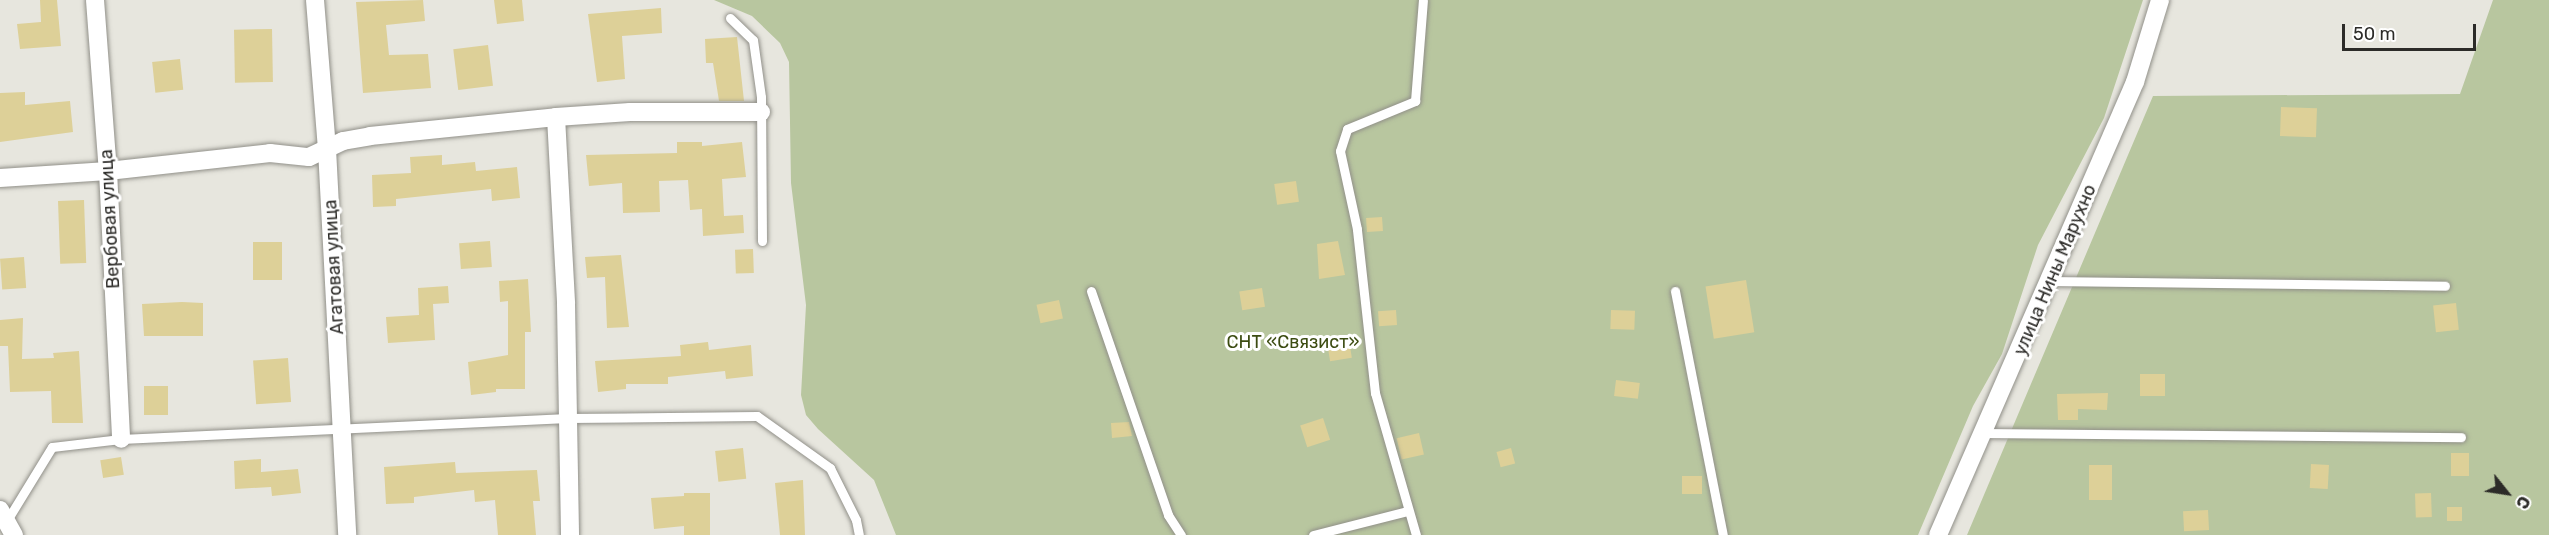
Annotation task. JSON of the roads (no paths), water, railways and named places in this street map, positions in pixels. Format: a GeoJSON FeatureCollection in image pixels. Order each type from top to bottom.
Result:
{"type":"FeatureCollection","features":[{"type":"Feature","properties":{"kind":"street","name":"Вербовая улица"},"geometry":{"type":"LineString","coordinates":[[95,0],[108,171],[121,439]]}},
{"type":"Feature","properties":{"kind":"street","name":"Агатовая улица"},"geometry":{"type":"LineString","coordinates":[[315,0],[327,148],[347,535]]}},
{"type":"Feature","properties":{"kind":"street","name":"улица Нины Марухно"},"geometry":{"type":"LineString","coordinates":[[1938,535],[2052,281],[2135,82],[2160,0]]}},
{"type":"Feature","properties":{"kind":"street"},"geometry":{"type":"LineString","coordinates":[[0,178],[108,171],[270,153],[309,157],[327,148],[370,136],[556,117],[630,112],[761,112]]}},
{"type":"Feature","properties":{"kind":"street"},"geometry":{"type":"LineString","coordinates":[[556,117],[568,418],[570,535]]}},
{"type":"Feature","properties":{"kind":"lane"},"geometry":{"type":"LineString","coordinates":[[1416,535],[1375,393],[1357,229],[1340,151],[1347,129],[1415,101],[1423,0]]}},
{"type":"Feature","properties":{"kind":"lane"},"geometry":{"type":"LineString","coordinates":[[730,18],[753,40],[761,112],[762,241]]}},
{"type":"Feature","properties":{"kind":"lane"},"geometry":{"type":"LineString","coordinates":[[2052,281],[2445,286]]}},
{"type":"Feature","properties":{"kind":"lane"},"geometry":{"type":"LineString","coordinates":[[1091,291],[1168,515],[1181,535]]}},
{"type":"Feature","properties":{"kind":"lane"},"geometry":{"type":"LineString","coordinates":[[1675,291],[1723,535]]}},
{"type":"Feature","properties":{"kind":"lane"},"geometry":{"type":"LineString","coordinates":[[7,522],[52,447],[121,439],[568,418],[757,416],[830,468],[856,520],[859,535]]}},
{"type":"Feature","properties":{"kind":"lane"},"geometry":{"type":"LineString","coordinates":[[1985,433],[2461,437]]}},
{"type":"Feature","properties":{"kind":"lane"},"geometry":{"type":"LineString","coordinates":[[1313,535],[1408,511]]}},
{"type":"Feature","properties":{"kind":"park label","name":"СНТ «Связист»"},"geometry":{"type":"Point","coordinates":[1293,342]}}]}
